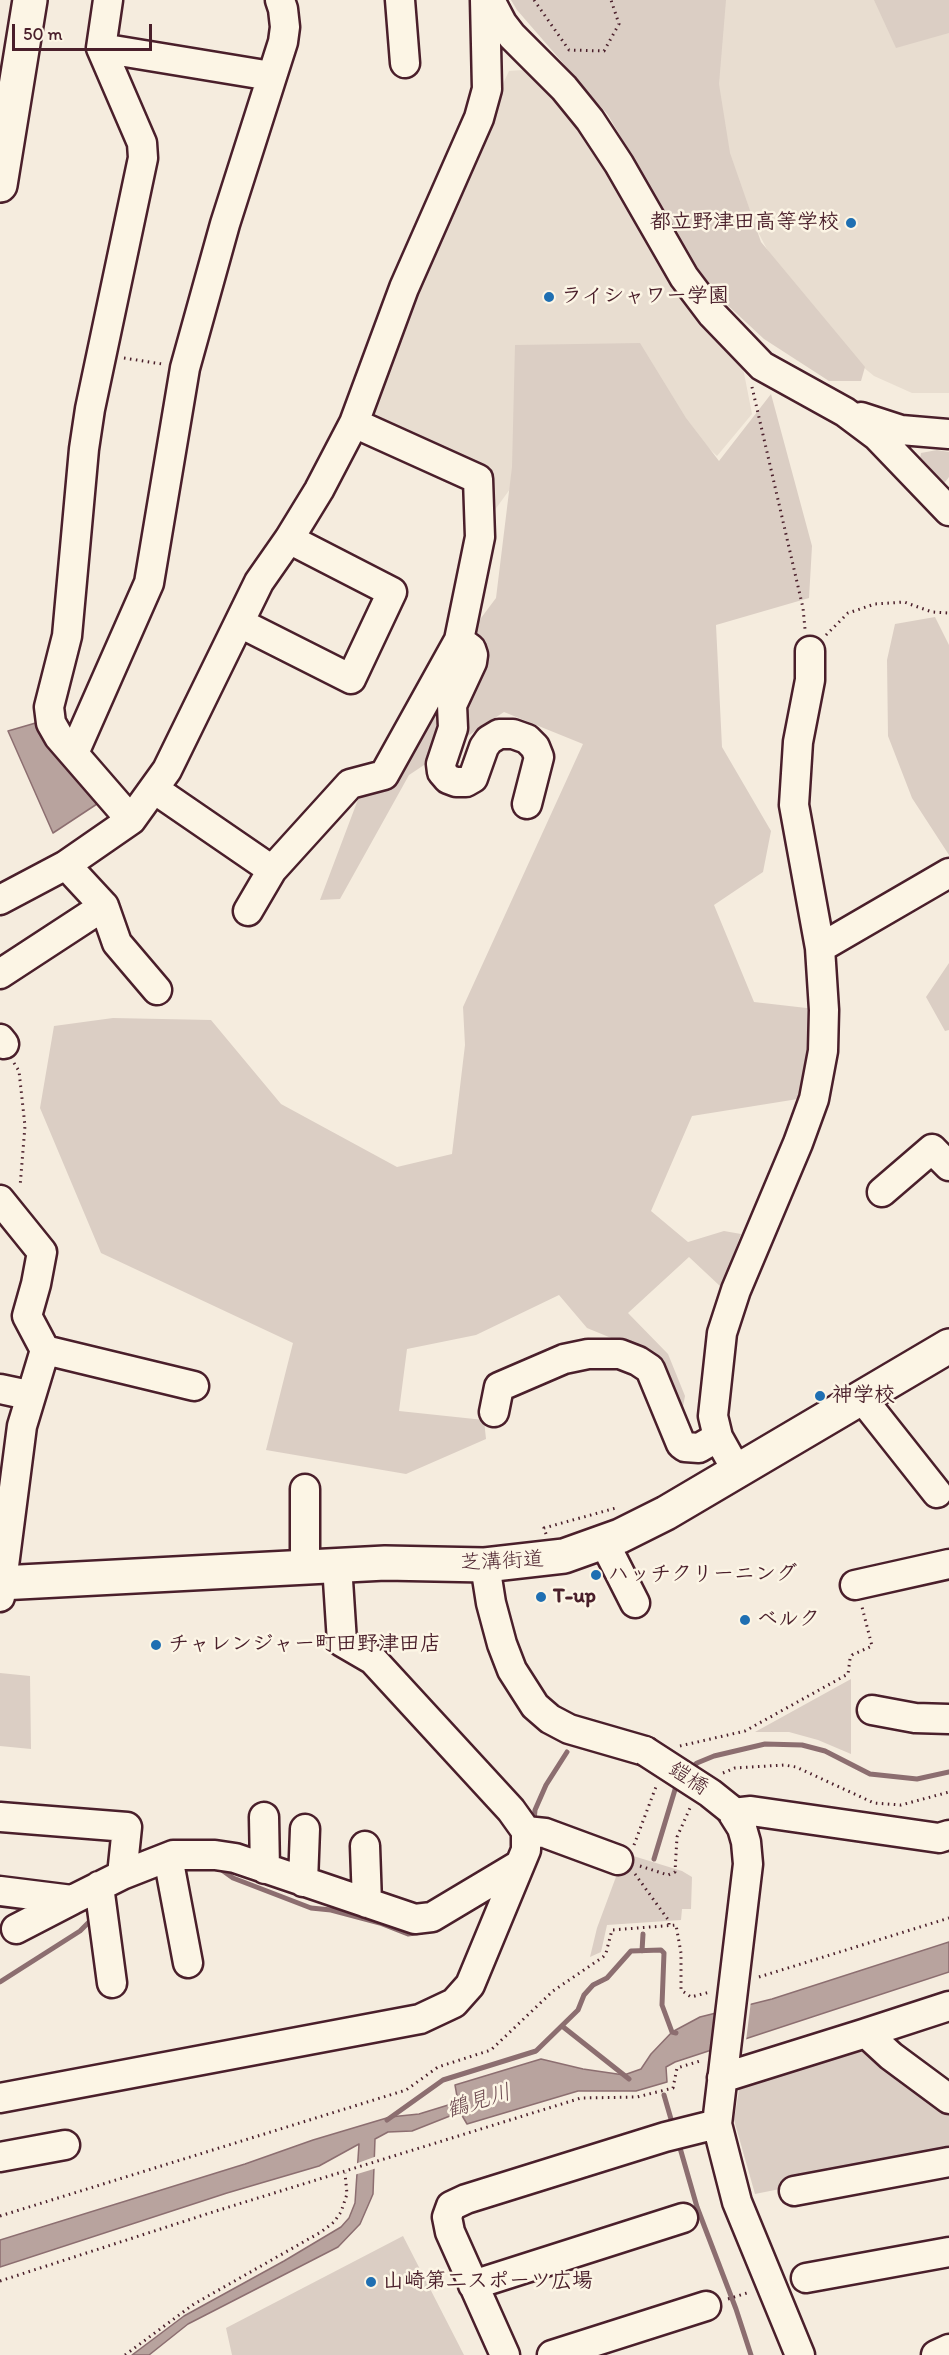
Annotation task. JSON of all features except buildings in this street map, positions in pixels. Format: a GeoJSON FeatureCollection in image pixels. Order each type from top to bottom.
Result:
{"type":"FeatureCollection","features":[{"type":"Feature","properties":{"kind":"main road"},"geometry":{"type":"LineString","coordinates":[[0,185],[30,0]]}},
{"type":"Feature","properties":{"kind":"main road","name":"芝溝街道"},"geometry":{"type":"LineString","coordinates":[[1,1587],[321,1566],[411,1562],[485,1565],[552,1559],[604,1542],[639,1527],[949,1346]]}},
{"type":"Feature","properties":{"kind":"street"},"geometry":{"type":"LineString","coordinates":[[108,0],[102,48],[142,142],[143,158],[90,410],[84,449],[67,636],[49,707],[51,723],[55,730],[131,820]]}},
{"type":"Feature","properties":{"kind":"street"},"geometry":{"type":"LineString","coordinates":[[74,753],[149,583],[172,436],[190,345],[283,42],[285,27],[280,0]]}},
{"type":"Feature","properties":{"kind":"street"},"geometry":{"type":"LineString","coordinates":[[396,47],[400,0]]}},
{"type":"Feature","properties":{"kind":"street"},"geometry":{"type":"LineString","coordinates":[[485,0],[488,89]]}},
{"type":"Feature","properties":{"kind":"street"},"geometry":{"type":"LineString","coordinates":[[490,0],[512,36],[564,88],[590,120],[619,164],[684,277],[712,314],[762,366],[845,412],[877,436],[949,511]]}},
{"type":"Feature","properties":{"kind":"street"},"geometry":{"type":"LineString","coordinates":[[102,48],[271,76]]}},
{"type":"Feature","properties":{"kind":"street"},"geometry":{"type":"LineString","coordinates":[[0,900],[66,865],[131,820],[167,770],[259,582],[319,490],[354,423],[404,288],[478,118],[488,89],[502,62],[514,55],[538,61]]}},
{"type":"Feature","properties":{"kind":"street"},"geometry":{"type":"LineString","coordinates":[[845,412],[901,430],[949,434]]}},
{"type":"Feature","properties":{"kind":"street"},"geometry":{"type":"LineString","coordinates":[[248,912],[272,870],[351,784],[384,775],[459,640],[480,537],[478,479],[354,423]]}},
{"type":"Feature","properties":{"kind":"street"},"geometry":{"type":"LineString","coordinates":[[240,623],[351,678],[392,592],[289,538]]}},
{"type":"Feature","properties":{"kind":"street"},"geometry":{"type":"LineString","coordinates":[[459,640],[471,649],[473,656],[452,705],[453,728],[441,764],[442,772],[448,779],[466,782],[473,778],[484,747],[489,740],[499,734],[513,734],[527,739],[535,747],[538,757],[527,804]]}},
{"type":"Feature","properties":{"kind":"street"},"geometry":{"type":"LineString","coordinates":[[737,1471],[718,1437],[713,1409],[722,1333],[736,1290],[798,1143],[814,1099],[823,1051],[824,1010],[820,948],[794,806],[795,764],[810,680],[810,651]]}},
{"type":"Feature","properties":{"kind":"street"},"geometry":{"type":"LineString","coordinates":[[154,789],[272,870]]}},
{"type":"Feature","properties":{"kind":"street"},"geometry":{"type":"LineString","coordinates":[[66,865],[104,906],[117,943],[157,990]]}},
{"type":"Feature","properties":{"kind":"street"},"geometry":{"type":"LineString","coordinates":[[820,948],[949,873]]}},
{"type":"Feature","properties":{"kind":"street"},"geometry":{"type":"LineString","coordinates":[[0,975],[104,906]]}},
{"type":"Feature","properties":{"kind":"street"},"geometry":{"type":"LineString","coordinates":[[882,1192],[940,1157]]}},
{"type":"Feature","properties":{"kind":"street"},"geometry":{"type":"LineString","coordinates":[[1,1587],[14,1503],[22,1426],[45,1350],[27,1316],[42,1252],[10,1194]]}},
{"type":"Feature","properties":{"kind":"street"},"geometry":{"type":"LineString","coordinates":[[45,1350],[194,1386]]}},
{"type":"Feature","properties":{"kind":"street"},"geometry":{"type":"LineString","coordinates":[[494,1412],[499,1387],[564,1359],[588,1354],[620,1354],[650,1369],[681,1444],[685,1447],[699,1448],[718,1437]]}},
{"type":"Feature","properties":{"kind":"street"},"geometry":{"type":"LineString","coordinates":[[0,1389],[19,1393],[30,1399]]}},
{"type":"Feature","properties":{"kind":"street"},"geometry":{"type":"LineString","coordinates":[[861,1397],[938,1493]]}},
{"type":"Feature","properties":{"kind":"street"},"geometry":{"type":"LineString","coordinates":[[0,2098],[420,2019],[454,2003],[470,1985],[526,1850],[526,1831],[511,1810],[373,1660],[342,1642],[321,1566],[304,1489]]}},
{"type":"Feature","properties":{"kind":"street"},"geometry":{"type":"LineString","coordinates":[[604,1542],[635,1603]]}},
{"type":"Feature","properties":{"kind":"street"},"geometry":{"type":"LineString","coordinates":[[855,1585],[949,1564]]}},
{"type":"Feature","properties":{"kind":"street","name":"鎧橋"},"geometry":{"type":"LineString","coordinates":[[485,1565],[491,1603],[502,1644],[512,1670],[535,1706],[550,1719],[569,1729],[645,1751],[710,1793],[732,1811]]}},
{"type":"Feature","properties":{"kind":"street"},"geometry":{"type":"LineString","coordinates":[[872,1710],[915,1718],[949,1719]]}},
{"type":"Feature","properties":{"kind":"street"},"geometry":{"type":"LineString","coordinates":[[800,2355],[737,2202],[717,2124],[717,2062],[734,1986],[748,1864],[746,1842],[732,1811],[751,1811],[939,1838],[949,1835]]}},
{"type":"Feature","properties":{"kind":"street"},"geometry":{"type":"LineString","coordinates":[[0,1816],[127,1827],[111,1880],[112,1983]]}},
{"type":"Feature","properties":{"kind":"street"},"geometry":{"type":"LineString","coordinates":[[264,1817],[265,1869]]}},
{"type":"Feature","properties":{"kind":"street"},"geometry":{"type":"LineString","coordinates":[[303,1882],[304,1828]]}},
{"type":"Feature","properties":{"kind":"street"},"geometry":{"type":"LineString","coordinates":[[526,1831],[545,1833],[630,1862]]}},
{"type":"Feature","properties":{"kind":"street"},"geometry":{"type":"LineString","coordinates":[[365,1846],[367,1904]]}},
{"type":"Feature","properties":{"kind":"street"},"geometry":{"type":"LineString","coordinates":[[16,1929],[111,1880],[173,1855],[215,1855],[235,1858],[415,1919],[432,1917],[519,1865]]}},
{"type":"Feature","properties":{"kind":"street"},"geometry":{"type":"LineString","coordinates":[[168,1857],[188,1963]]}},
{"type":"Feature","properties":{"kind":"street"},"geometry":{"type":"LineString","coordinates":[[0,1891],[72,1900]]}},
{"type":"Feature","properties":{"kind":"street"},"geometry":{"type":"LineString","coordinates":[[717,2062],[866,2033],[949,2006]]}},
{"type":"Feature","properties":{"kind":"street"},"geometry":{"type":"LineString","coordinates":[[866,2033],[891,2056],[949,2099]]}},
{"type":"Feature","properties":{"kind":"street"},"geometry":{"type":"LineString","coordinates":[[505,2355],[450,2232],[447,2217],[451,2206],[466,2199],[676,2134],[717,2124]]}},
{"type":"Feature","properties":{"kind":"street"},"geometry":{"type":"LineString","coordinates":[[1,2153],[65,2145]]}},
{"type":"Feature","properties":{"kind":"street"},"geometry":{"type":"LineString","coordinates":[[794,2191],[949,2163]]}},
{"type":"Feature","properties":{"kind":"street"},"geometry":{"type":"LineString","coordinates":[[473,2285],[683,2218]]}},
{"type":"Feature","properties":{"kind":"street"},"geometry":{"type":"LineString","coordinates":[[806,2278],[949,2252]]}},
{"type":"Feature","properties":{"kind":"street"},"geometry":{"type":"LineString","coordinates":[[552,2355],[706,2306]]}},
{"type":"Feature","properties":{"kind":"street"},"geometry":{"type":"LineString","coordinates":[[936,2355],[949,2349]]}},
{"type":"Feature","properties":{"kind":"path"},"geometry":{"type":"LineString","coordinates":[[534,0],[568,50],[604,51],[619,24],[611,0]]}},
{"type":"Feature","properties":{"kind":"path"},"geometry":{"type":"LineString","coordinates":[[744,349],[803,608],[805,638],[810,651],[848,613],[861,607],[904,602],[932,612],[949,613]]}},
{"type":"Feature","properties":{"kind":"path"},"geometry":{"type":"LineString","coordinates":[[125,358],[167,365]]}},
{"type":"Feature","properties":{"kind":"path"},"geometry":{"type":"LineString","coordinates":[[2,1041],[19,1071],[25,1125],[10,1194]]}},
{"type":"Feature","properties":{"kind":"path"},"geometry":{"type":"LineString","coordinates":[[678,1747],[745,1731],[848,1674],[852,1655],[872,1646],[855,1585]]}},
{"type":"Feature","properties":{"kind":"path"},"geometry":{"type":"LineString","coordinates":[[630,1862],[657,1782]]}},
{"type":"Feature","properties":{"kind":"path"},"geometry":{"type":"LineString","coordinates":[[630,1862],[668,1875],[675,1872],[676,1868]]}},
{"type":"Feature","properties":{"kind":"path"},"geometry":{"type":"LineString","coordinates":[[630,1862],[669,1921],[669,1925]]}},
{"type":"Feature","properties":{"kind":"path"},"geometry":{"type":"LineString","coordinates":[[0,2216],[406,2090],[438,2067],[491,2050],[553,1992],[603,1957],[612,1930],[676,1925],[681,1953],[681,1990],[692,1997],[734,1986],[949,1918]]}},
{"type":"Feature","properties":{"kind":"path"},"geometry":{"type":"LineString","coordinates":[[0,2281],[581,2098],[637,2097],[673,2088],[677,2068],[717,2062]]}},
{"type":"Feature","properties":{"kind":"path"},"geometry":{"type":"LineString","coordinates":[[125,2355],[194,2304],[321,2232],[334,2222],[341,2212],[347,2194],[345,2172]]}},
{"type":"Feature","properties":{"kind":"path"},"geometry":{"type":"LineString","coordinates":[[706,2306],[754,2290]]}},
{"type":"Feature","properties":{"kind":"shaded area"},"geometry":{"type":"Polygon","coordinates":[[[511,0],[726,0],[719,84],[730,153],[761,242],[865,367],[861,381],[829,381],[764,339],[707,286],[608,115],[517,10],[511,0]]]}},
{"type":"Feature","properties":{"kind":"shaded area","name":"都立野津田高等学校"},"geometry":{"type":"Polygon","coordinates":[[[708,0],[949,0],[949,393],[912,393],[874,376],[801,316],[706,130],[708,0]]]}},
{"type":"Feature","properties":{"kind":"shaded area"},"geometry":{"type":"Polygon","coordinates":[[[874,0],[949,0],[949,33],[896,48],[874,0]]]}},
{"type":"Feature","properties":{"kind":"shaded area","name":"ライシャワー学園"},"geometry":{"type":"Polygon","coordinates":[[[523,70],[549,93],[575,125],[620,190],[641,231],[692,311],[717,343],[743,368],[752,414],[717,456],[608,354],[489,518],[487,472],[376,422],[372,409],[479,135],[509,71],[523,70]]]}},
{"type":"Feature","properties":{"kind":"shaded area"},"geometry":{"type":"Polygon","coordinates":[[[640,343],[686,418],[719,461],[771,394],[812,546],[809,598],[716,625],[722,747],[771,831],[763,872],[714,905],[754,1002],[824,1010],[804,1098],[692,1116],[651,1211],[688,1242],[724,1231],[741,1234],[721,1287],[689,1257],[628,1313],[668,1354],[685,1396],[680,1423],[621,1342],[587,1328],[559,1295],[476,1335],[407,1349],[399,1411],[484,1420],[486,1439],[406,1474],[266,1450],[293,1343],[101,1253],[40,1108],[54,1026],[113,1018],[211,1020],[281,1104],[397,1167],[452,1154],[465,1045],[463,1007],[583,744],[504,712],[409,775],[340,899],[320,900],[371,765],[496,598],[512,467],[515,345],[640,343]]]}},
{"type":"Feature","properties":{"kind":"shaded area"},"geometry":{"type":"Polygon","coordinates":[[[937,450],[949,452],[949,477],[942,486],[920,459],[921,453],[937,450]]]}},
{"type":"Feature","properties":{"kind":"shaded area"},"geometry":{"type":"Polygon","coordinates":[[[935,617],[949,645],[949,855],[912,798],[888,736],[887,660],[895,624],[935,617]]]}},
{"type":"Feature","properties":{"kind":"shaded area"},"geometry":{"type":"Polygon","coordinates":[[[949,963],[949,1030],[945,1031],[926,997],[949,963]]]}},
{"type":"Feature","properties":{"kind":"shaded area"},"geometry":{"type":"Polygon","coordinates":[[[0,1673],[30,1676],[31,1749],[0,1746],[0,1673]]]}},
{"type":"Feature","properties":{"kind":"shaded area"},"geometry":{"type":"Polygon","coordinates":[[[851,1679],[851,1754],[818,1740],[789,1732],[755,1732],[851,1679]]]}},
{"type":"Feature","properties":{"kind":"shaded area"},"geometry":{"type":"Polygon","coordinates":[[[630,1855],[682,1871],[692,1877],[691,1909],[682,1909],[681,1920],[607,1925],[601,1952],[590,1957],[597,1928],[620,1866],[630,1855]]]}},
{"type":"Feature","properties":{"kind":"shaded area"},"geometry":{"type":"Polygon","coordinates":[[[851,2050],[867,2051],[949,2113],[949,2155],[755,2194],[734,2120],[740,2084],[851,2050]]]}},
{"type":"Feature","properties":{"kind":"shaded area","name":"山崎第二スポーツ広場"},"geometry":{"type":"Polygon","coordinates":[[[403,2236],[464,2355],[232,2355],[226,2328],[403,2236]]]}},
{"type":"Feature","properties":{"kind":"water"},"geometry":{"type":"Polygon","coordinates":[[[39,722],[100,802],[53,833],[8,731],[39,722]]]}},
{"type":"Feature","properties":{"kind":"water","name":"鶴見川"},"geometry":{"type":"Polygon","coordinates":[[[949,1942],[949,1972],[675,2062],[666,2067],[667,2082],[636,2091],[578,2091],[467,2124],[460,2112],[412,2131],[388,2132],[375,2139],[373,2194],[360,2224],[338,2247],[188,2324],[149,2355],[132,2355],[184,2316],[341,2227],[349,2218],[355,2203],[359,2144],[319,2166],[227,2193],[0,2267],[0,2240],[245,2164],[313,2140],[390,2117],[419,2114],[458,2102],[455,2085],[541,2059],[583,2069],[624,2075],[641,2069],[651,2054],[672,2032],[700,2017],[772,1999],[949,1942]]]}},
{"type":"Feature","properties":{"kind":"pier"},"geometry":{"type":"Polygon","coordinates":[[[751,2001],[746,2041],[710,2053],[715,2010],[751,2001]]]}},
{"type":"Feature","properties":{"kind":"pier"},"geometry":{"type":"Polygon","coordinates":[[[377,2156],[377,2168],[354,2175],[355,2164],[377,2156]]]}},
{"type":"Feature","properties":{"kind":"waterway"},"geometry":{"type":"LineString","coordinates":[[689,1770],[697,1763],[714,1756],[765,1744],[802,1745],[825,1751],[870,1774],[917,1779],[949,1772]]}},
{"type":"Feature","properties":{"kind":"waterway"},"geometry":{"type":"LineString","coordinates":[[534,1821],[535,1810],[546,1785],[567,1752]]}},
{"type":"Feature","properties":{"kind":"waterway"},"geometry":{"type":"LineString","coordinates":[[654,1859],[677,1783]]}},
{"type":"Feature","properties":{"kind":"waterway"},"geometry":{"type":"LineString","coordinates":[[219,1868],[233,1878],[311,1908],[331,1910],[380,1923],[408,1934],[422,1932]]}},
{"type":"Feature","properties":{"kind":"waterway"},"geometry":{"type":"LineString","coordinates":[[0,1982],[80,1931],[94,1917]]}},
{"type":"Feature","properties":{"kind":"waterway"},"geometry":{"type":"LineString","coordinates":[[642,1951],[643,1934]]}},
{"type":"Feature","properties":{"kind":"waterway"},"geometry":{"type":"LineString","coordinates":[[387,2120],[443,2080],[536,2051],[578,2010],[584,1995],[593,1985],[607,1978],[631,1951],[661,1950],[664,1953],[662,2005],[672,2032],[676,2033]]}},
{"type":"Feature","properties":{"kind":"waterway"},"geometry":{"type":"LineString","coordinates":[[562,2026],[629,2079]]}},
{"type":"Feature","properties":{"kind":"waterway"},"geometry":{"type":"LineString","coordinates":[[664,2095],[673,2126]]}},
{"type":"Feature","properties":{"kind":"waterway"},"geometry":{"type":"LineString","coordinates":[[678,2141],[697,2207],[751,2355]]}},
{"type":"Feature","properties":{"kind":"place","name":"都立野津田高等学校"},"geometry":{"type":"Point","coordinates":[851,223]}},
{"type":"Feature","properties":{"kind":"place","name":"ライシャワー学園"},"geometry":{"type":"Point","coordinates":[549,297]}},
{"type":"Feature","properties":{"kind":"place","name":"神学校"},"geometry":{"type":"Point","coordinates":[820,1396]}},
{"type":"Feature","properties":{"kind":"place","name":"ハッチクリーニング"},"geometry":{"type":"Point","coordinates":[596,1575]}},
{"type":"Feature","properties":{"kind":"place","name":"T-up"},"geometry":{"type":"Point","coordinates":[541,1597]}},
{"type":"Feature","properties":{"kind":"place","name":"ベルク"},"geometry":{"type":"Point","coordinates":[745,1620]}},
{"type":"Feature","properties":{"kind":"place","name":"チャレンジャー町田野津田店"},"geometry":{"type":"Point","coordinates":[156,1645]}},
{"type":"Feature","properties":{"kind":"place","name":"山崎第二スポーツ広場"},"geometry":{"type":"Point","coordinates":[371,2282]}}]}
